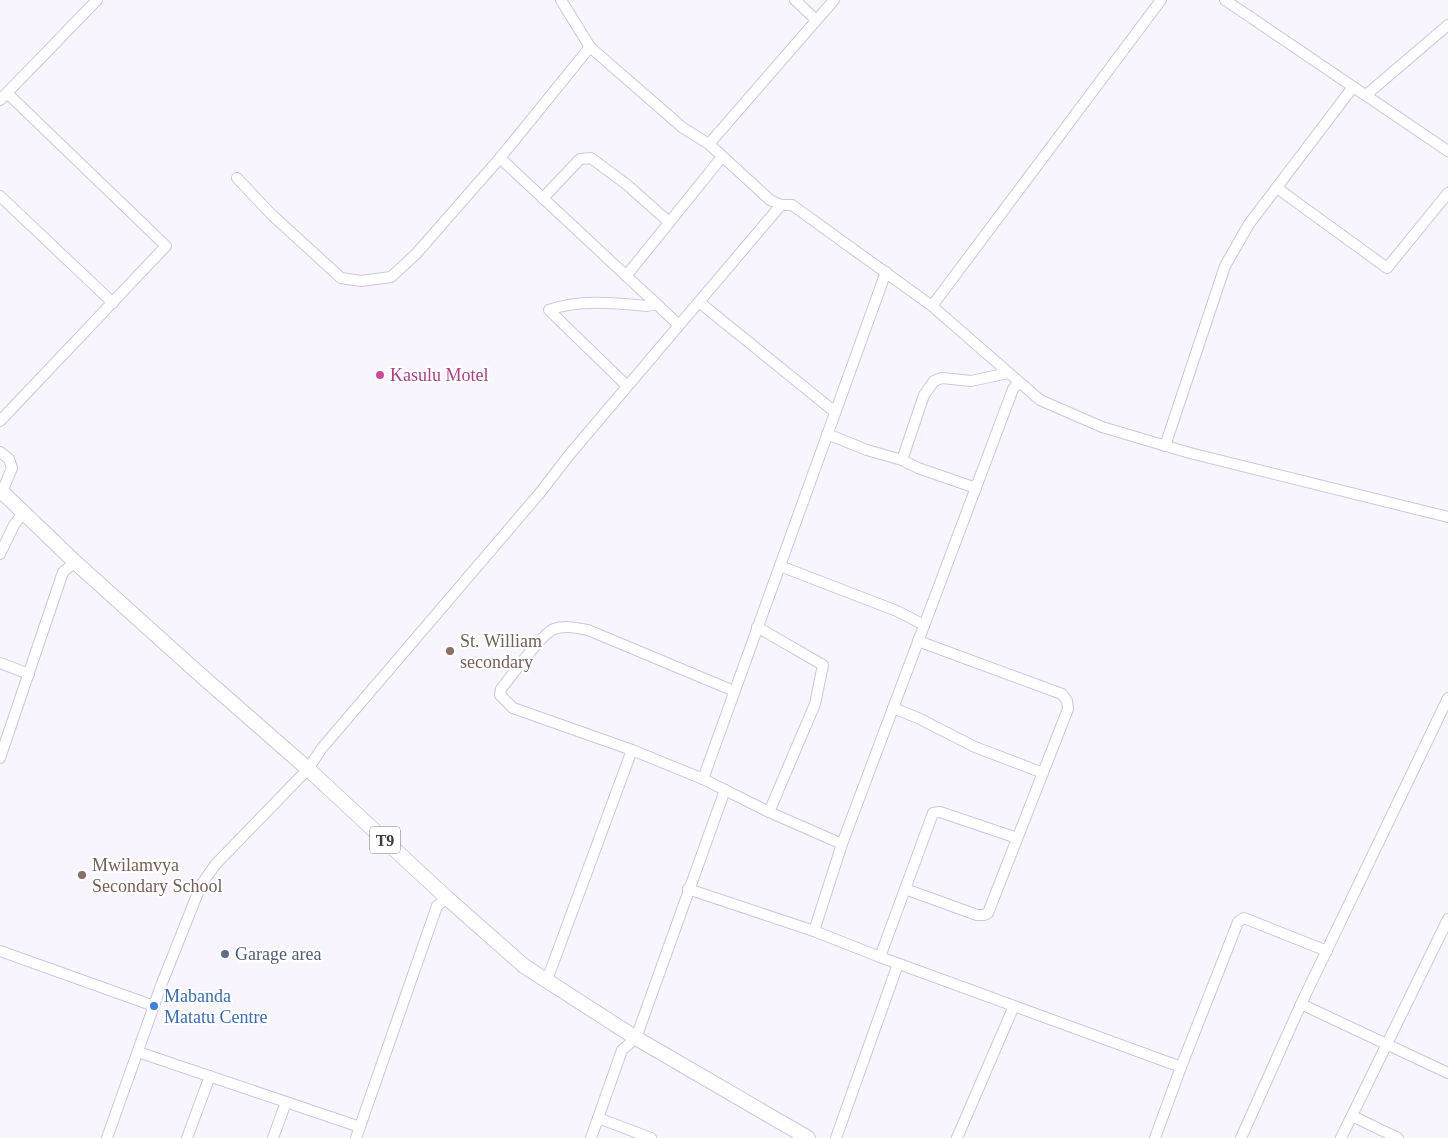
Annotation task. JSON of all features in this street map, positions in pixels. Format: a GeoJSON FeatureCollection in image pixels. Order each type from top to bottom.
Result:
{"type":"FeatureCollection","features":[{"type":"Feature","properties":{"kind":"highway","name":"T9"},"geometry":{"type":"LineString","coordinates":[[1,491],[75,562],[308,769],[447,898],[524,966],[636,1038],[808,1138]]}},
{"type":"Feature","properties":{"kind":"street"},"geometry":{"type":"LineString","coordinates":[[0,421],[166,246],[4,96],[97,0]]}},
{"type":"Feature","properties":{"kind":"street"},"geometry":{"type":"LineString","coordinates":[[561,0],[590,47],[683,128],[709,144],[770,200],[781,205],[792,205],[932,306],[1040,400],[1102,427],[1165,446],[1448,517]]}},
{"type":"Feature","properties":{"kind":"street"},"geometry":{"type":"LineString","coordinates":[[796,0],[816,20]]}},
{"type":"Feature","properties":{"kind":"street"},"geometry":{"type":"LineString","coordinates":[[709,144],[834,0]]}},
{"type":"Feature","properties":{"kind":"street"},"geometry":{"type":"LineString","coordinates":[[932,306],[1161,0]]}},
{"type":"Feature","properties":{"kind":"street"},"geometry":{"type":"LineString","coordinates":[[1226,0],[1448,151]]}},
{"type":"Feature","properties":{"kind":"street"},"geometry":{"type":"LineString","coordinates":[[1366,95],[1448,25]]}},
{"type":"Feature","properties":{"kind":"street"},"geometry":{"type":"LineString","coordinates":[[237,178],[270,214],[341,278],[362,281],[392,277],[416,254],[500,158],[590,47]]}},
{"type":"Feature","properties":{"kind":"street"},"geometry":{"type":"LineString","coordinates":[[1165,446],[1225,266],[1249,224],[1353,86]]}},
{"type":"Feature","properties":{"kind":"street"},"geometry":{"type":"LineString","coordinates":[[626,276],[722,157]]}},
{"type":"Feature","properties":{"kind":"street"},"geometry":{"type":"LineString","coordinates":[[500,158],[679,325]]}},
{"type":"Feature","properties":{"kind":"street"},"geometry":{"type":"LineString","coordinates":[[543,198],[580,159],[591,158],[626,184],[669,222]]}},
{"type":"Feature","properties":{"kind":"street"},"geometry":{"type":"LineString","coordinates":[[1277,188],[1387,268],[1448,193]]}},
{"type":"Feature","properties":{"kind":"street"},"geometry":{"type":"LineString","coordinates":[[0,196],[113,303]]}},
{"type":"Feature","properties":{"kind":"street"},"geometry":{"type":"LineString","coordinates":[[107,1138],[154,1006],[201,885],[215,865],[308,769],[322,748],[539,494],[570,454],[781,205]]}},
{"type":"Feature","properties":{"kind":"street"},"geometry":{"type":"LineString","coordinates":[[703,779],[886,272]]}},
{"type":"Feature","properties":{"kind":"street"},"geometry":{"type":"LineString","coordinates":[[698,302],[835,412]]}},
{"type":"Feature","properties":{"kind":"street"},"geometry":{"type":"LineString","coordinates":[[628,386],[549,310],[571,304],[647,306],[656,304]]}},
{"type":"Feature","properties":{"kind":"street"},"geometry":{"type":"LineString","coordinates":[[902,460],[924,396],[934,381],[942,378],[971,381],[1008,373]]}},
{"type":"Feature","properties":{"kind":"street"},"geometry":{"type":"LineString","coordinates":[[814,931],[842,844],[918,640],[1013,389],[1019,382]]}},
{"type":"Feature","properties":{"kind":"street"},"geometry":{"type":"LineString","coordinates":[[827,434],[976,488]]}},
{"type":"Feature","properties":{"kind":"street"},"geometry":{"type":"LineString","coordinates":[[0,452],[9,459],[12,468],[1,491]]}},
{"type":"Feature","properties":{"kind":"street"},"geometry":{"type":"LineString","coordinates":[[0,554],[14,525],[23,513]]}},
{"type":"Feature","properties":{"kind":"street"},"geometry":{"type":"LineString","coordinates":[[0,758],[63,572],[75,562]]}},
{"type":"Feature","properties":{"kind":"street"},"geometry":{"type":"LineString","coordinates":[[780,566],[897,611],[924,625]]}},
{"type":"Feature","properties":{"kind":"street"},"geometry":{"type":"LineString","coordinates":[[734,691],[588,630],[567,626],[552,629],[543,637],[501,689],[500,695],[513,708],[632,750],[703,779],[769,812],[842,844]]}},
{"type":"Feature","properties":{"kind":"street"},"geometry":{"type":"LineString","coordinates":[[758,627],[823,665],[815,704],[769,812]]}},
{"type":"Feature","properties":{"kind":"street"},"geometry":{"type":"LineString","coordinates":[[905,889],[977,915],[984,915],[988,912],[1068,709],[1062,694],[918,640]]}},
{"type":"Feature","properties":{"kind":"street"},"geometry":{"type":"LineString","coordinates":[[0,663],[29,674]]}},
{"type":"Feature","properties":{"kind":"street"},"geometry":{"type":"LineString","coordinates":[[1241,1138],[1301,1004],[1448,698]]}},
{"type":"Feature","properties":{"kind":"street"},"geometry":{"type":"LineString","coordinates":[[893,708],[918,718],[975,747],[1043,773]]}},
{"type":"Feature","properties":{"kind":"street"},"geometry":{"type":"LineString","coordinates":[[546,980],[632,750]]}},
{"type":"Feature","properties":{"kind":"street"},"geometry":{"type":"LineString","coordinates":[[591,1138],[622,1050],[636,1038],[725,790]]}},
{"type":"Feature","properties":{"kind":"street"},"geometry":{"type":"LineString","coordinates":[[880,957],[933,813],[940,812],[1017,838]]}},
{"type":"Feature","properties":{"kind":"street"},"geometry":{"type":"LineString","coordinates":[[688,889],[814,931],[898,964],[1181,1067]]}},
{"type":"Feature","properties":{"kind":"street"},"geometry":{"type":"LineString","coordinates":[[356,1138],[437,906],[447,898]]}},
{"type":"Feature","properties":{"kind":"street"},"geometry":{"type":"LineString","coordinates":[[1155,1138],[1238,922],[1244,918],[1327,950]]}},
{"type":"Feature","properties":{"kind":"street"},"geometry":{"type":"LineString","coordinates":[[1341,1138],[1448,919]]}},
{"type":"Feature","properties":{"kind":"street"},"geometry":{"type":"LineString","coordinates":[[0,951],[154,1006]]}},
{"type":"Feature","properties":{"kind":"street"},"geometry":{"type":"LineString","coordinates":[[836,1138],[898,964]]}},
{"type":"Feature","properties":{"kind":"street"},"geometry":{"type":"LineString","coordinates":[[1301,1004],[1448,1073]]}},
{"type":"Feature","properties":{"kind":"street"},"geometry":{"type":"LineString","coordinates":[[957,1138],[1014,1006]]}},
{"type":"Feature","properties":{"kind":"street"},"geometry":{"type":"LineString","coordinates":[[138,1052],[360,1127]]}},
{"type":"Feature","properties":{"kind":"street"},"geometry":{"type":"LineString","coordinates":[[188,1138],[210,1076]]}},
{"type":"Feature","properties":{"kind":"street"},"geometry":{"type":"LineString","coordinates":[[273,1138],[286,1102]]}},
{"type":"Feature","properties":{"kind":"street"},"geometry":{"type":"LineString","coordinates":[[1352,1116],[1398,1138]]}},
{"type":"Feature","properties":{"kind":"street"},"geometry":{"type":"LineString","coordinates":[[598,1118],[651,1138]]}},
{"type":"Feature","properties":{"kind":"place","name":"Kasulu Motel"},"geometry":{"type":"Point","coordinates":[380,375]}},
{"type":"Feature","properties":{"kind":"place","name":"St. William secondary"},"geometry":{"type":"Point","coordinates":[450,651]}},
{"type":"Feature","properties":{"kind":"place","name":"Mwilamvya Secondary School"},"geometry":{"type":"Point","coordinates":[82,875]}},
{"type":"Feature","properties":{"kind":"place","name":"Garage area"},"geometry":{"type":"Point","coordinates":[225,954]}},
{"type":"Feature","properties":{"kind":"place","name":"Mabanda Matatu Centre"},"geometry":{"type":"Point","coordinates":[154,1006]}}]}
